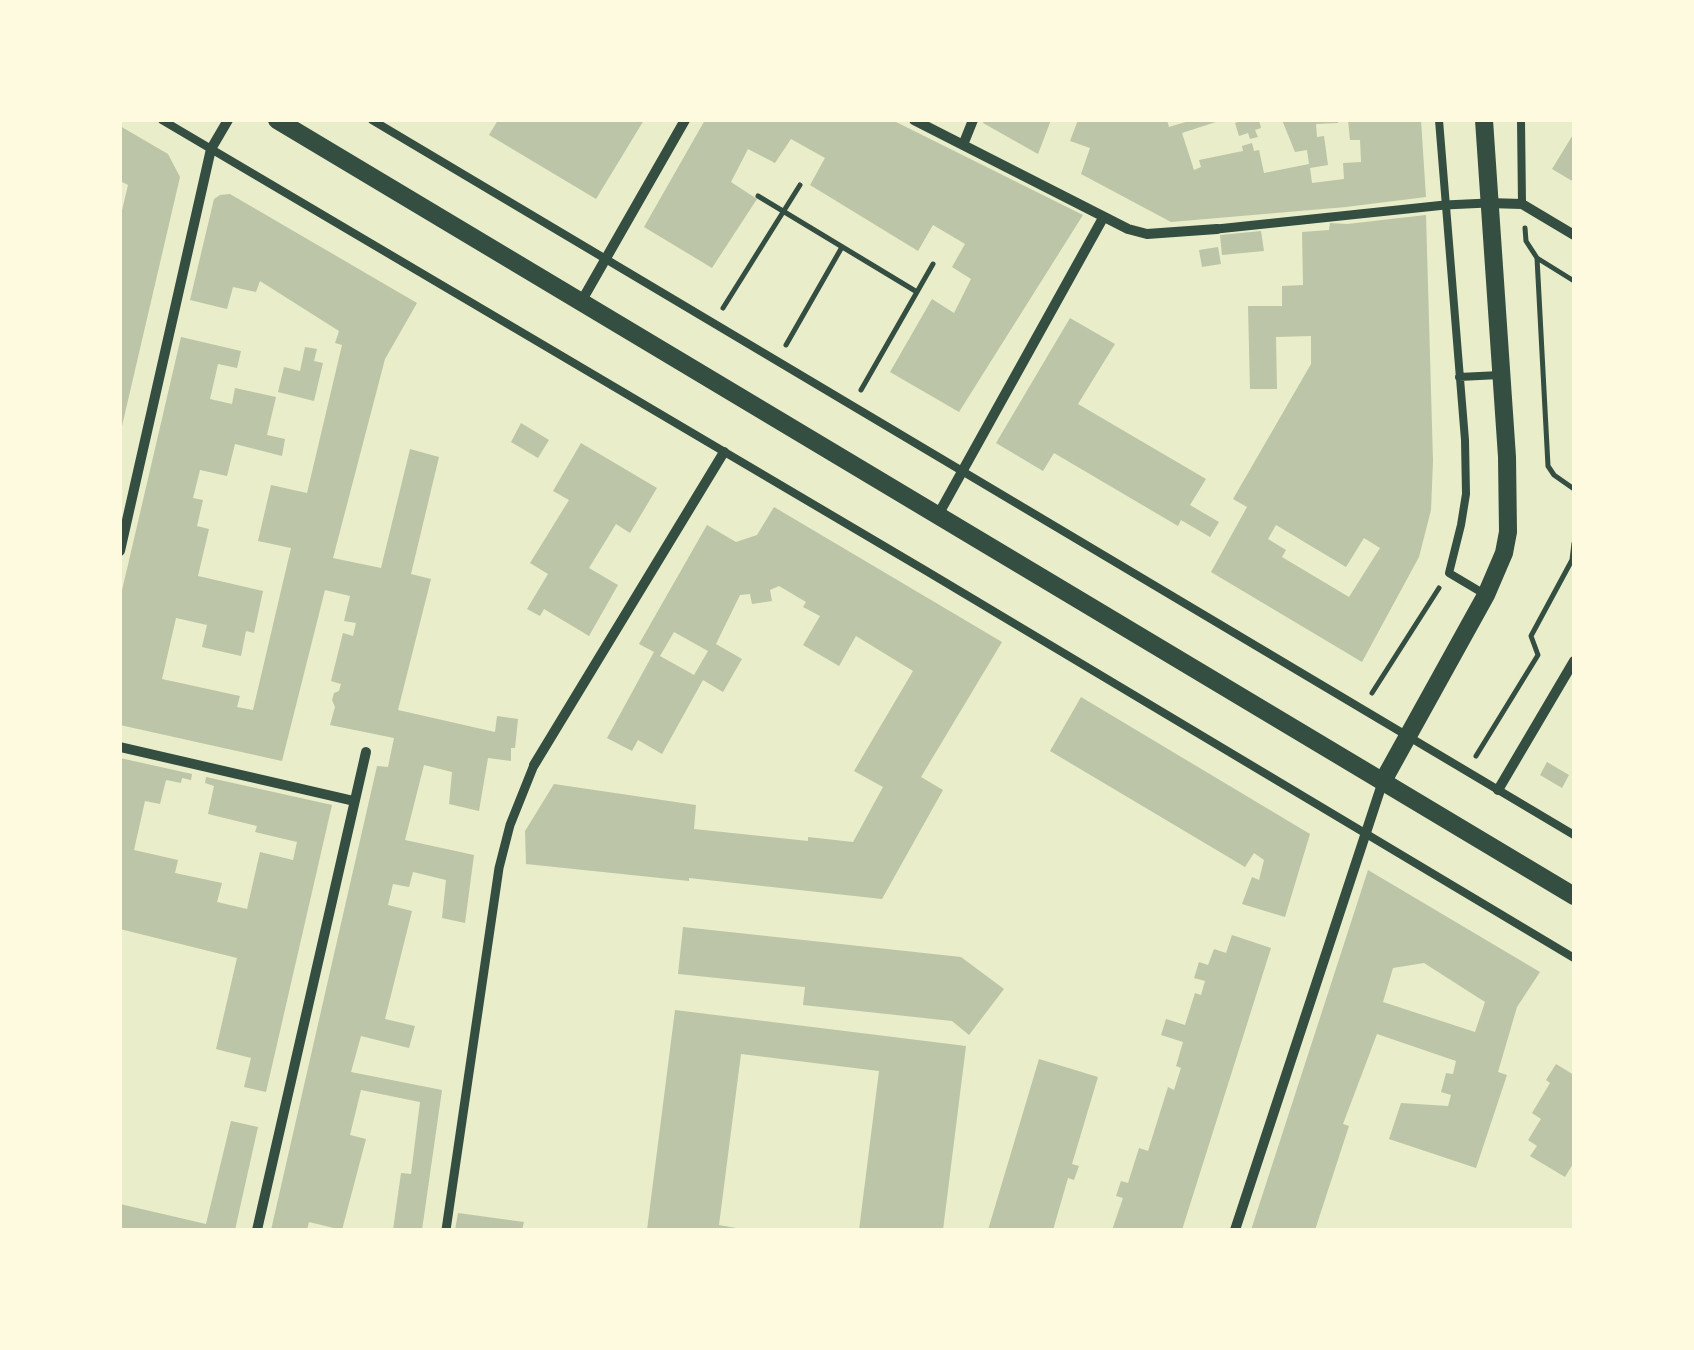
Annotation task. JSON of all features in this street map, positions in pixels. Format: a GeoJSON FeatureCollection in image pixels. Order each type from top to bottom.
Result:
{"type":"FeatureCollection","features":[{"type":"Feature","properties":{"kind":"street"},"geometry":{"type":"LineString","coordinates":[[120,551],[212,150],[228,120]]}},
{"type":"Feature","properties":{"kind":"street"},"geometry":{"type":"LineString","coordinates":[[277,120],[1574,896]]}},
{"type":"Feature","properties":{"kind":"street"},"geometry":{"type":"LineString","coordinates":[[581,302],[685,120]]}},
{"type":"Feature","properties":{"kind":"street"},"geometry":{"type":"LineString","coordinates":[[914,120],[1103,218],[1148,234],[1488,203],[1522,204],[1574,235]]}},
{"type":"Feature","properties":{"kind":"street"},"geometry":{"type":"LineString","coordinates":[[963,146],[973,120]]}},
{"type":"Feature","properties":{"kind":"street"},"geometry":{"type":"LineString","coordinates":[[1235,1230],[1382,782],[1486,595],[1504,553],[1508,532],[1507,457],[1484,120]]}},
{"type":"Feature","properties":{"kind":"street"},"geometry":{"type":"LineString","coordinates":[[938,516],[1103,218]]}},
{"type":"Feature","properties":{"kind":"street"},"geometry":{"type":"LineString","coordinates":[[446,1230],[499,868],[510,825],[534,765],[724,452]]}},
{"type":"Feature","properties":{"kind":"street"},"geometry":{"type":"LineString","coordinates":[[1498,790],[1574,661]]}},
{"type":"Feature","properties":{"kind":"street"},"geometry":{"type":"LineString","coordinates":[[120,747],[354,801]]}},
{"type":"Feature","properties":{"kind":"street"},"geometry":{"type":"LineString","coordinates":[[257,1230],[366,752]]}},
{"type":"Feature","properties":{"kind":"lane"},"geometry":{"type":"LineString","coordinates":[[162,120],[1574,958]]}},
{"type":"Feature","properties":{"kind":"lane"},"geometry":{"type":"LineString","coordinates":[[372,120],[1574,835]]}},
{"type":"Feature","properties":{"kind":"lane"},"geometry":{"type":"LineString","coordinates":[[1439,120],[1465,440],[1466,494],[1449,573],[1486,595]]}},
{"type":"Feature","properties":{"kind":"lane"},"geometry":{"type":"LineString","coordinates":[[1521,120],[1522,204]]}},
{"type":"Feature","properties":{"kind":"lane"},"geometry":{"type":"LineString","coordinates":[[1460,377],[1501,375]]}},
{"type":"Feature","properties":{"kind":"path"},"geometry":{"type":"LineString","coordinates":[[714,323],[800,186]]}},
{"type":"Feature","properties":{"kind":"path"},"geometry":{"type":"LineString","coordinates":[[758,196],[917,292]]}},
{"type":"Feature","properties":{"kind":"path"},"geometry":{"type":"LineString","coordinates":[[1522,204],[1526,241],[1537,258],[1574,281]]}},
{"type":"Feature","properties":{"kind":"path"},"geometry":{"type":"LineString","coordinates":[[777,361],[842,247]]}},
{"type":"Feature","properties":{"kind":"path"},"geometry":{"type":"LineString","coordinates":[[1537,258],[1548,466],[1574,490]]}},
{"type":"Feature","properties":{"kind":"path"},"geometry":{"type":"LineString","coordinates":[[852,406],[933,264]]}},
{"type":"Feature","properties":{"kind":"path"},"geometry":{"type":"LineString","coordinates":[[1467,771],[1538,655],[1531,636],[1572,560],[1574,543]]}},
{"type":"Feature","properties":{"kind":"path"},"geometry":{"type":"LineString","coordinates":[[1362,708],[1449,573]]}},
{"type":"Feature","properties":{"kind":"building"},"geometry":{"type":"Polygon","coordinates":[[[498,120],[644,120],[596,199],[489,135],[498,120]]]}},
{"type":"Feature","properties":{"kind":"building"},"geometry":{"type":"Polygon","coordinates":[[[705,120],[892,120],[1083,215],[959,412],[890,372],[932,299],[954,313],[971,279],[952,267],[965,244],[933,225],[918,251],[810,185],[825,158],[791,139],[775,163],[748,149],[731,182],[757,199],[712,268],[644,227],[705,120]]]}},
{"type":"Feature","properties":{"kind":"building"},"geometry":{"type":"Polygon","coordinates":[[[1051,120],[1038,154],[983,123],[1051,120]]]}},
{"type":"Feature","properties":{"kind":"building"},"geometry":{"type":"Polygon","coordinates":[[[1078,120],[1167,120],[1169,127],[1192,120],[1222,120],[1182,133],[1194,170],[1201,167],[1199,160],[1243,151],[1242,146],[1252,143],[1254,151],[1259,150],[1264,173],[1309,164],[1307,150],[1295,152],[1282,120],[1338,120],[1316,124],[1317,137],[1324,136],[1328,165],[1310,168],[1312,183],[1344,179],[1343,163],[1361,162],[1360,140],[1350,140],[1348,120],[1421,120],[1426,197],[1171,222],[1081,174],[1090,148],[1070,141],[1078,120]]]}},
{"type":"Feature","properties":{"kind":"building"},"geometry":{"type":"Polygon","coordinates":[[[1259,120],[1261,128],[1255,130],[1258,137],[1250,139],[1248,133],[1239,136],[1235,123],[1259,120]]]}},
{"type":"Feature","properties":{"kind":"building"},"geometry":{"type":"Polygon","coordinates":[[[120,126],[168,154],[180,177],[122,426],[120,219],[128,185],[120,181],[120,126]]]}},
{"type":"Feature","properties":{"kind":"building"},"geometry":{"type":"Polygon","coordinates":[[[1574,133],[1574,182],[1552,169],[1574,133]]]}},
{"type":"Feature","properties":{"kind":"building"},"geometry":{"type":"Polygon","coordinates":[[[230,194],[417,303],[385,359],[333,558],[381,568],[410,449],[439,457],[411,574],[431,579],[398,710],[495,732],[497,716],[518,719],[511,761],[488,758],[479,811],[449,804],[452,772],[424,765],[405,840],[474,855],[465,923],[442,918],[446,880],[413,872],[409,887],[393,884],[388,905],[412,911],[385,1019],[415,1026],[409,1048],[361,1036],[351,1072],[442,1090],[422,1230],[393,1230],[401,1173],[411,1174],[420,1102],[361,1090],[350,1135],[366,1139],[342,1230],[309,1222],[307,1230],[271,1230],[377,766],[388,767],[394,738],[330,725],[335,707],[332,700],[341,684],[331,681],[343,633],[353,636],[356,623],[344,621],[350,596],[325,590],[282,761],[120,725],[120,599],[181,337],[241,351],[237,368],[218,364],[210,399],[232,404],[235,388],[276,397],[267,435],[285,439],[282,456],[235,444],[227,476],[200,470],[193,498],[203,500],[197,526],[209,529],[198,576],[263,591],[254,633],[246,631],[241,656],[202,647],[207,625],[176,618],[162,679],[240,696],[237,707],[253,710],[291,548],[258,541],[271,485],[307,493],[342,345],[335,343],[339,331],[260,281],[256,292],[233,287],[227,309],[190,300],[214,199],[230,194]]]}},
{"type":"Feature","properties":{"kind":"building"},"geometry":{"type":"Polygon","coordinates":[[[1426,215],[1431,510],[1419,557],[1362,662],[1211,572],[1247,507],[1233,499],[1311,364],[1311,336],[1276,337],[1277,389],[1250,389],[1248,306],[1282,306],[1282,286],[1303,285],[1302,232],[1329,230],[1330,223],[1426,215]],[[1276,525],[1268,539],[1286,550],[1282,557],[1349,597],[1380,548],[1364,538],[1346,567],[1276,525]]]}},
{"type":"Feature","properties":{"kind":"building"},"geometry":{"type":"Polygon","coordinates":[[[1261,231],[1264,251],[1222,255],[1220,235],[1261,231]]]}},
{"type":"Feature","properties":{"kind":"building"},"geometry":{"type":"Polygon","coordinates":[[[1218,247],[1221,264],[1202,267],[1199,250],[1218,247]]]}},
{"type":"Feature","properties":{"kind":"building"},"geometry":{"type":"Polygon","coordinates":[[[1070,318],[1115,344],[1078,404],[1206,479],[1190,505],[1219,522],[1210,537],[1181,520],[1178,526],[1054,453],[1043,471],[996,443],[1070,318]]]}},
{"type":"Feature","properties":{"kind":"building"},"geometry":{"type":"Polygon","coordinates":[[[305,347],[317,349],[314,361],[323,363],[314,401],[278,392],[284,367],[300,371],[305,347]]]}},
{"type":"Feature","properties":{"kind":"building"},"geometry":{"type":"Polygon","coordinates":[[[521,423],[549,440],[538,458],[511,442],[521,423]]]}},
{"type":"Feature","properties":{"kind":"building"},"geometry":{"type":"Polygon","coordinates":[[[581,443],[657,488],[630,533],[616,524],[589,568],[618,585],[589,636],[544,609],[540,616],[527,609],[548,574],[530,563],[569,500],[553,491],[581,443]]]}},
{"type":"Feature","properties":{"kind":"building"},"geometry":{"type":"Polygon","coordinates":[[[774,507],[1002,642],[921,777],[943,790],[882,899],[526,864],[525,831],[554,784],[696,805],[694,829],[853,842],[883,787],[854,771],[913,671],[856,636],[839,666],[803,645],[820,616],[803,607],[806,602],[779,586],[770,590],[772,601],[752,604],[750,594],[740,595],[716,644],[742,659],[723,692],[703,680],[662,754],[638,740],[632,751],[607,738],[654,652],[639,644],[707,525],[736,542],[757,535],[774,507]],[[674,632],[660,656],[694,675],[708,651],[674,632]]]}},
{"type":"Feature","properties":{"kind":"building"},"geometry":{"type":"Polygon","coordinates":[[[1081,697],[1310,834],[1285,917],[1242,904],[1252,877],[1259,880],[1264,860],[1254,853],[1245,867],[1050,751],[1081,697]]]}},
{"type":"Feature","properties":{"kind":"building"},"geometry":{"type":"Polygon","coordinates":[[[120,758],[192,774],[191,780],[182,778],[181,783],[166,780],[160,804],[145,801],[134,850],[178,860],[175,873],[222,883],[217,902],[247,909],[260,852],[293,860],[297,842],[255,832],[257,826],[208,814],[214,786],[205,783],[206,777],[332,805],[266,1092],[244,1087],[251,1058],[216,1049],[237,958],[120,929],[120,758]]]}},
{"type":"Feature","properties":{"kind":"building"},"geometry":{"type":"Polygon","coordinates":[[[1547,762],[1569,775],[1562,788],[1540,775],[1547,762]]]}},
{"type":"Feature","properties":{"kind":"building"},"geometry":{"type":"Polygon","coordinates":[[[1368,870],[1540,972],[1517,1007],[1498,1072],[1507,1075],[1476,1168],[1389,1139],[1401,1103],[1448,1106],[1451,1095],[1441,1092],[1446,1073],[1453,1074],[1456,1061],[1377,1034],[1343,1124],[1349,1126],[1315,1230],[1251,1230],[1368,870]],[[1424,963],[1393,968],[1383,1002],[1475,1032],[1485,1002],[1424,963]]]}},
{"type":"Feature","properties":{"kind":"building"},"geometry":{"type":"Polygon","coordinates":[[[683,927],[961,957],[1004,989],[969,1035],[952,1021],[803,1005],[805,987],[678,974],[683,927]]]}},
{"type":"Feature","properties":{"kind":"building"},"geometry":{"type":"Polygon","coordinates":[[[1232,935],[1271,948],[1182,1230],[1112,1230],[1123,1198],[1116,1196],[1121,1181],[1128,1183],[1139,1148],[1148,1151],[1168,1087],[1174,1090],[1181,1068],[1176,1066],[1183,1042],[1161,1035],[1166,1019],[1185,1025],[1195,993],[1201,995],[1205,981],[1194,978],[1199,962],[1208,965],[1214,949],[1226,953],[1232,935]]]}},
{"type":"Feature","properties":{"kind":"building"},"geometry":{"type":"Polygon","coordinates":[[[675,1010],[966,1046],[943,1230],[859,1230],[879,1071],[741,1054],[719,1225],[736,1230],[647,1230],[675,1010]]]}},
{"type":"Feature","properties":{"kind":"building"},"geometry":{"type":"Polygon","coordinates":[[[1039,1059],[1098,1077],[1072,1164],[1079,1166],[1074,1180],[1068,1178],[1053,1230],[988,1230],[1039,1059]]]}},
{"type":"Feature","properties":{"kind":"building"},"geometry":{"type":"Polygon","coordinates":[[[1556,1064],[1574,1075],[1574,1162],[1565,1177],[1530,1156],[1537,1146],[1528,1140],[1541,1119],[1532,1113],[1556,1064]]]}},
{"type":"Feature","properties":{"kind":"building"},"geometry":{"type":"Polygon","coordinates":[[[231,1121],[258,1127],[235,1230],[120,1230],[120,1204],[206,1224],[231,1121]]]}},
{"type":"Feature","properties":{"kind":"building"},"geometry":{"type":"Polygon","coordinates":[[[458,1213],[524,1222],[522,1230],[455,1230],[458,1213]]]}}]}
